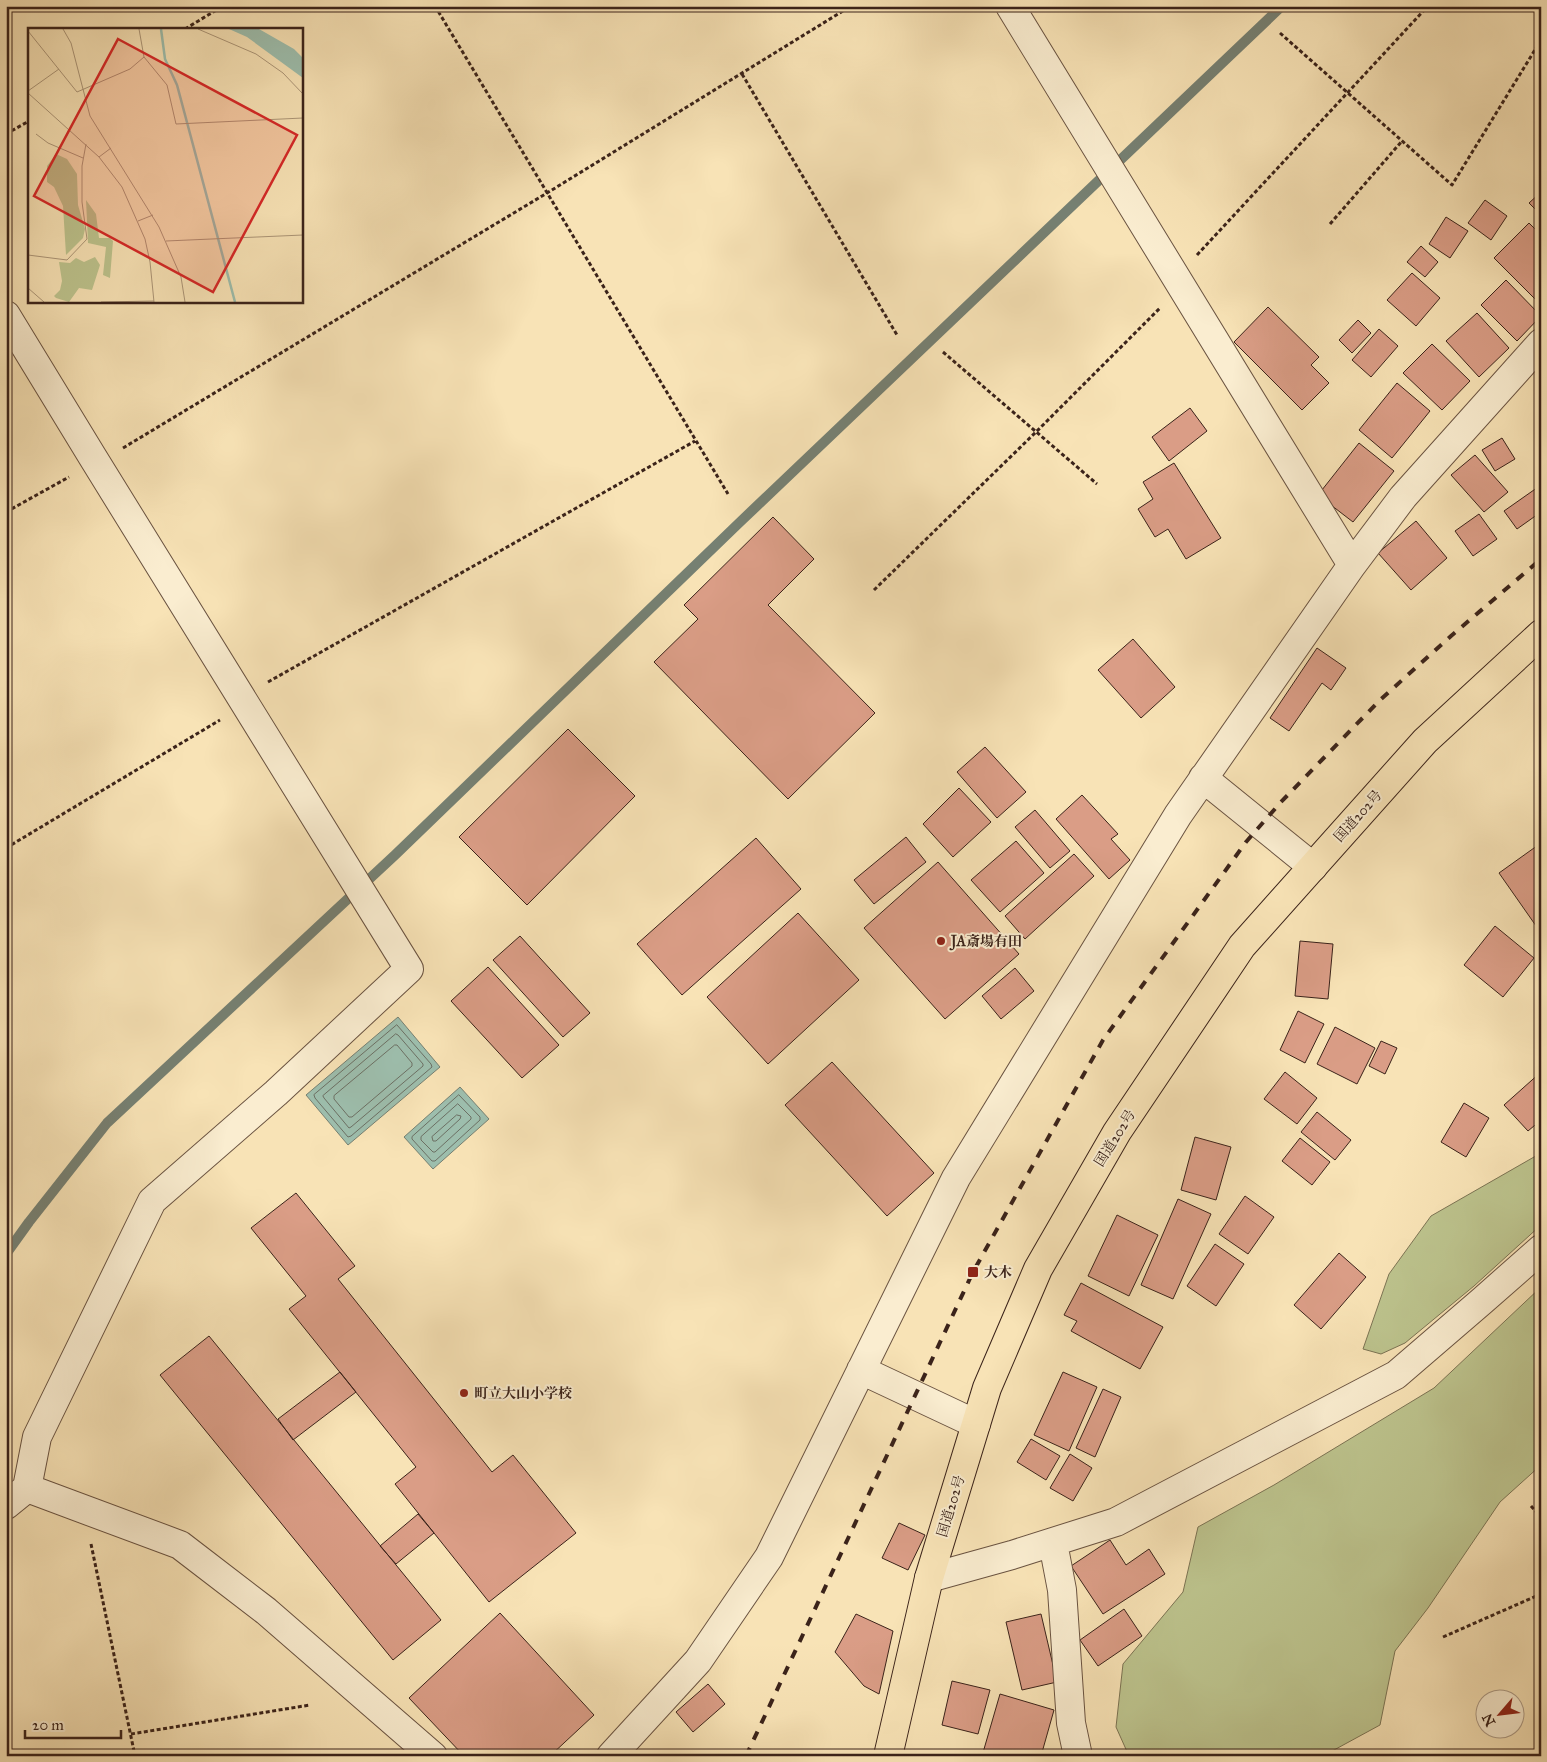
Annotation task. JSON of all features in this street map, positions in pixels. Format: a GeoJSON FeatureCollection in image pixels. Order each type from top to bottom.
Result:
{"type":"FeatureCollection","features":[{"type":"Feature","properties":{"kind":"highway","name":"国道202号"},"geometry":{"type":"LineString","coordinates":[[888,1756],[929,1578],[987,1388],[1038,1269],[1117,1132],[1242,946],[1425,741],[1541,634]]}},
{"type":"Feature","properties":{"kind":"street"},"geometry":{"type":"LineString","coordinates":[[1010,6],[1352,565]]}},
{"type":"Feature","properties":{"kind":"street"},"geometry":{"type":"LineString","coordinates":[[6,315],[409,969],[276,1093],[152,1201],[37,1437],[28,1488],[6,1504]]}},
{"type":"Feature","properties":{"kind":"street"},"geometry":{"type":"LineString","coordinates":[[611,1756],[698,1661],[769,1557],[956,1178],[1178,815],[1352,565],[1403,497],[1541,343]]}},
{"type":"Feature","properties":{"kind":"street"},"geometry":{"type":"LineString","coordinates":[[1203,778],[1313,867]]}},
{"type":"Feature","properties":{"kind":"street"},"geometry":{"type":"LineString","coordinates":[[929,1578],[1053,1543],[1116,1522],[1396,1375],[1482,1302],[1541,1248]]}},
{"type":"Feature","properties":{"kind":"street"},"geometry":{"type":"LineString","coordinates":[[862,1370],[976,1424]]}},
{"type":"Feature","properties":{"kind":"street"},"geometry":{"type":"LineString","coordinates":[[28,1488],[180,1545],[266,1612],[433,1756]]}},
{"type":"Feature","properties":{"kind":"street"},"geometry":{"type":"LineString","coordinates":[[1053,1543],[1062,1590],[1070,1723],[1078,1756]]}},
{"type":"Feature","properties":{"kind":"path"},"geometry":{"type":"LineString","coordinates":[[187,28],[223,6]]}},
{"type":"Feature","properties":{"kind":"path"},"geometry":{"type":"LineString","coordinates":[[435,6],[728,494]]}},
{"type":"Feature","properties":{"kind":"path"},"geometry":{"type":"LineString","coordinates":[[123,448],[547,193],[851,6]]}},
{"type":"Feature","properties":{"kind":"path"},"geometry":{"type":"LineString","coordinates":[[1195,257],[1428,6]]}},
{"type":"Feature","properties":{"kind":"path"},"geometry":{"type":"LineString","coordinates":[[1280,33],[1452,185],[1541,40]]}},
{"type":"Feature","properties":{"kind":"path"},"geometry":{"type":"LineString","coordinates":[[742,74],[898,335]]}},
{"type":"Feature","properties":{"kind":"path"},"geometry":{"type":"LineString","coordinates":[[6,134],[28,122]]}},
{"type":"Feature","properties":{"kind":"path"},"geometry":{"type":"LineString","coordinates":[[1330,224],[1402,141]]}},
{"type":"Feature","properties":{"kind":"path"},"geometry":{"type":"LineString","coordinates":[[874,590],[1166,302]]}},
{"type":"Feature","properties":{"kind":"path"},"geometry":{"type":"LineString","coordinates":[[943,352],[1097,484]]}},
{"type":"Feature","properties":{"kind":"path"},"geometry":{"type":"LineString","coordinates":[[267,682],[696,440]]}},
{"type":"Feature","properties":{"kind":"path"},"geometry":{"type":"LineString","coordinates":[[6,512],[74,474]]}},
{"type":"Feature","properties":{"kind":"path"},"geometry":{"type":"LineString","coordinates":[[6,848],[223,718]]}},
{"type":"Feature","properties":{"kind":"path"},"geometry":{"type":"LineString","coordinates":[[1531,1506],[1541,1517]]}},
{"type":"Feature","properties":{"kind":"path"},"geometry":{"type":"LineString","coordinates":[[90,1539],[135,1756]]}},
{"type":"Feature","properties":{"kind":"path"},"geometry":{"type":"LineString","coordinates":[[1444,1637],[1541,1594]]}},
{"type":"Feature","properties":{"kind":"path"},"geometry":{"type":"LineString","coordinates":[[131,1734],[310,1704]]}},
{"type":"Feature","properties":{"kind":"green space"},"geometry":{"type":"Polygon","coordinates":[[[1541,1153],[1541,1225],[1474,1286],[1405,1343],[1381,1354],[1363,1349],[1389,1274],[1431,1216],[1541,1153]]]}},
{"type":"Feature","properties":{"kind":"green space"},"geometry":{"type":"Polygon","coordinates":[[[1541,1287],[1541,1465],[1500,1502],[1428,1608],[1395,1651],[1380,1725],[1323,1756],[1129,1756],[1116,1727],[1123,1664],[1183,1592],[1198,1527],[1274,1485],[1434,1388],[1541,1287]]]}},
{"type":"Feature","properties":{"kind":"water"},"geometry":{"type":"Polygon","coordinates":[[[398,1017],[440,1067],[348,1145],[306,1095],[398,1017]]]}},
{"type":"Feature","properties":{"kind":"water"},"geometry":{"type":"Polygon","coordinates":[[[460,1087],[489,1119],[433,1169],[404,1137],[460,1087]]]}},
{"type":"Feature","properties":{"kind":"building"},"geometry":{"type":"Polygon","coordinates":[[[1541,192],[1541,215],[1529,203],[1541,192]]]}},
{"type":"Feature","properties":{"kind":"building"},"geometry":{"type":"Polygon","coordinates":[[[1485,200],[1507,216],[1491,240],[1468,223],[1485,200]]]}},
{"type":"Feature","properties":{"kind":"building"},"geometry":{"type":"Polygon","coordinates":[[[1446,217],[1468,231],[1450,258],[1429,244],[1446,217]]]}},
{"type":"Feature","properties":{"kind":"building"},"geometry":{"type":"Polygon","coordinates":[[[1529,223],[1541,235],[1541,305],[1494,258],[1529,223]]]}},
{"type":"Feature","properties":{"kind":"building"},"geometry":{"type":"Polygon","coordinates":[[[1421,246],[1438,262],[1425,277],[1407,262],[1421,246]]]}},
{"type":"Feature","properties":{"kind":"building"},"geometry":{"type":"Polygon","coordinates":[[[1412,273],[1440,298],[1416,326],[1387,300],[1412,273]]]}},
{"type":"Feature","properties":{"kind":"building"},"geometry":{"type":"Polygon","coordinates":[[[1506,280],[1541,316],[1517,341],[1481,305],[1506,280]]]}},
{"type":"Feature","properties":{"kind":"building"},"geometry":{"type":"Polygon","coordinates":[[[1268,307],[1319,357],[1311,365],[1329,383],[1302,410],[1234,342],[1268,307]]]}},
{"type":"Feature","properties":{"kind":"building"},"geometry":{"type":"Polygon","coordinates":[[[1477,313],[1509,348],[1479,377],[1446,341],[1477,313]]]}},
{"type":"Feature","properties":{"kind":"building"},"geometry":{"type":"Polygon","coordinates":[[[1358,320],[1371,333],[1352,353],[1339,340],[1358,320]]]}},
{"type":"Feature","properties":{"kind":"building"},"geometry":{"type":"Polygon","coordinates":[[[1379,329],[1398,346],[1371,377],[1352,360],[1379,329]]]}},
{"type":"Feature","properties":{"kind":"building"},"geometry":{"type":"Polygon","coordinates":[[[1432,344],[1470,381],[1442,410],[1403,373],[1432,344]]]}},
{"type":"Feature","properties":{"kind":"building"},"geometry":{"type":"Polygon","coordinates":[[[1397,383],[1430,411],[1392,458],[1359,430],[1397,383]]]}},
{"type":"Feature","properties":{"kind":"building"},"geometry":{"type":"Polygon","coordinates":[[[1190,408],[1207,431],[1169,461],[1152,437],[1190,408]]]}},
{"type":"Feature","properties":{"kind":"building"},"geometry":{"type":"Polygon","coordinates":[[[1502,438],[1515,459],[1495,471],[1482,450],[1502,438]]]}},
{"type":"Feature","properties":{"kind":"building"},"geometry":{"type":"Polygon","coordinates":[[[1359,443],[1394,471],[1353,522],[1318,495],[1359,443]]]}},
{"type":"Feature","properties":{"kind":"building"},"geometry":{"type":"Polygon","coordinates":[[[1475,455],[1508,492],[1484,512],[1451,475],[1475,455]]]}},
{"type":"Feature","properties":{"kind":"building"},"geometry":{"type":"Polygon","coordinates":[[[1174,463],[1221,538],[1186,559],[1168,529],[1155,537],[1138,509],[1153,499],[1143,482],[1174,463]]]}},
{"type":"Feature","properties":{"kind":"building"},"geometry":{"type":"Polygon","coordinates":[[[1541,485],[1541,512],[1517,529],[1504,511],[1541,485]]]}},
{"type":"Feature","properties":{"kind":"building"},"geometry":{"type":"Polygon","coordinates":[[[1479,514],[1497,539],[1473,556],[1455,531],[1479,514]]]}},
{"type":"Feature","properties":{"kind":"building"},"geometry":{"type":"Polygon","coordinates":[[[773,517],[814,559],[768,605],[875,713],[788,799],[654,662],[698,619],[684,605],[773,517]]]}},
{"type":"Feature","properties":{"kind":"building"},"geometry":{"type":"Polygon","coordinates":[[[1416,521],[1447,558],[1411,590],[1378,553],[1416,521]]]}},
{"type":"Feature","properties":{"kind":"building"},"geometry":{"type":"Polygon","coordinates":[[[1133,639],[1175,687],[1141,718],[1098,670],[1133,639]]]}},
{"type":"Feature","properties":{"kind":"building"},"geometry":{"type":"Polygon","coordinates":[[[1317,648],[1346,668],[1331,690],[1322,683],[1289,731],[1270,718],[1317,648]]]}},
{"type":"Feature","properties":{"kind":"building"},"geometry":{"type":"Polygon","coordinates":[[[568,729],[635,796],[527,905],[459,837],[568,729]]]}},
{"type":"Feature","properties":{"kind":"building"},"geometry":{"type":"Polygon","coordinates":[[[985,747],[1026,792],[997,818],[957,772],[985,747]]]}},
{"type":"Feature","properties":{"kind":"building"},"geometry":{"type":"Polygon","coordinates":[[[959,788],[991,822],[953,857],[923,824],[959,788]]]}},
{"type":"Feature","properties":{"kind":"building"},"geometry":{"type":"Polygon","coordinates":[[[1082,795],[1118,834],[1111,839],[1130,860],[1109,879],[1056,819],[1082,795]]]}},
{"type":"Feature","properties":{"kind":"building"},"geometry":{"type":"Polygon","coordinates":[[[1035,810],[1070,851],[1050,868],[1015,827],[1035,810]]]}},
{"type":"Feature","properties":{"kind":"building"},"geometry":{"type":"Polygon","coordinates":[[[906,837],[926,862],[874,904],[854,880],[906,837]]]}},
{"type":"Feature","properties":{"kind":"building"},"geometry":{"type":"Polygon","coordinates":[[[756,838],[801,889],[682,995],[637,944],[756,838]]]}},
{"type":"Feature","properties":{"kind":"building"},"geometry":{"type":"Polygon","coordinates":[[[1016,841],[1044,873],[1000,912],[971,880],[1016,841]]]}},
{"type":"Feature","properties":{"kind":"building"},"geometry":{"type":"Polygon","coordinates":[[[1541,843],[1541,933],[1499,873],[1541,843]]]}},
{"type":"Feature","properties":{"kind":"building"},"geometry":{"type":"Polygon","coordinates":[[[1074,854],[1094,876],[1025,939],[1005,916],[1074,854]]]}},
{"type":"Feature","properties":{"kind":"building","name":"JA斎場有田"},"geometry":{"type":"Polygon","coordinates":[[[938,862],[1019,954],[945,1019],[864,928],[938,862]]]}},
{"type":"Feature","properties":{"kind":"building"},"geometry":{"type":"Polygon","coordinates":[[[798,913],[859,980],[768,1064],[707,997],[798,913]]]}},
{"type":"Feature","properties":{"kind":"building"},"geometry":{"type":"Polygon","coordinates":[[[1495,926],[1534,958],[1503,997],[1464,965],[1495,926]]]}},
{"type":"Feature","properties":{"kind":"building"},"geometry":{"type":"Polygon","coordinates":[[[520,936],[590,1013],[563,1037],[493,960],[520,936]]]}},
{"type":"Feature","properties":{"kind":"building"},"geometry":{"type":"Polygon","coordinates":[[[1300,941],[1333,944],[1328,999],[1295,996],[1300,941]]]}},
{"type":"Feature","properties":{"kind":"building"},"geometry":{"type":"Polygon","coordinates":[[[488,967],[559,1045],[522,1078],[451,1001],[488,967]]]}},
{"type":"Feature","properties":{"kind":"building"},"geometry":{"type":"Polygon","coordinates":[[[1015,968],[1034,991],[1001,1019],[982,996],[1015,968]]]}},
{"type":"Feature","properties":{"kind":"building"},"geometry":{"type":"Polygon","coordinates":[[[1298,1011],[1324,1024],[1305,1063],[1280,1050],[1298,1011]]]}},
{"type":"Feature","properties":{"kind":"building"},"geometry":{"type":"Polygon","coordinates":[[[1335,1027],[1375,1048],[1357,1084],[1317,1064],[1335,1027]]]}},
{"type":"Feature","properties":{"kind":"building"},"geometry":{"type":"Polygon","coordinates":[[[1381,1041],[1397,1048],[1385,1074],[1369,1066],[1381,1041]]]}},
{"type":"Feature","properties":{"kind":"building"},"geometry":{"type":"Polygon","coordinates":[[[832,1062],[934,1173],[887,1216],[785,1105],[832,1062]]]}},
{"type":"Feature","properties":{"kind":"building"},"geometry":{"type":"Polygon","coordinates":[[[1285,1072],[1317,1098],[1297,1124],[1264,1099],[1285,1072]]]}},
{"type":"Feature","properties":{"kind":"building"},"geometry":{"type":"Polygon","coordinates":[[[1541,1072],[1541,1120],[1528,1131],[1504,1105],[1541,1072]]]}},
{"type":"Feature","properties":{"kind":"building"},"geometry":{"type":"Polygon","coordinates":[[[1464,1103],[1489,1118],[1466,1157],[1441,1142],[1464,1103]]]}},
{"type":"Feature","properties":{"kind":"building"},"geometry":{"type":"Polygon","coordinates":[[[1317,1112],[1351,1140],[1335,1160],[1301,1132],[1317,1112]]]}},
{"type":"Feature","properties":{"kind":"building"},"geometry":{"type":"Polygon","coordinates":[[[1195,1137],[1231,1147],[1216,1200],[1181,1190],[1195,1137]]]}},
{"type":"Feature","properties":{"kind":"building"},"geometry":{"type":"Polygon","coordinates":[[[1300,1138],[1330,1162],[1312,1185],[1282,1161],[1300,1138]]]}},
{"type":"Feature","properties":{"kind":"building"},"geometry":{"type":"Polygon","coordinates":[[[296,1193],[355,1266],[338,1279],[492,1472],[513,1455],[576,1533],[489,1602],[395,1484],[416,1467],[289,1309],[306,1296],[251,1228],[296,1193]]]}},
{"type":"Feature","properties":{"kind":"building"},"geometry":{"type":"Polygon","coordinates":[[[1245,1196],[1274,1217],[1248,1254],[1219,1234],[1245,1196]]]}},
{"type":"Feature","properties":{"kind":"building"},"geometry":{"type":"Polygon","coordinates":[[[1178,1199],[1211,1214],[1173,1299],[1141,1285],[1178,1199]]]}},
{"type":"Feature","properties":{"kind":"building"},"geometry":{"type":"Polygon","coordinates":[[[1117,1215],[1158,1235],[1129,1296],[1088,1276],[1117,1215]]]}},
{"type":"Feature","properties":{"kind":"building"},"geometry":{"type":"Polygon","coordinates":[[[1215,1244],[1244,1264],[1216,1306],[1187,1286],[1215,1244]]]}},
{"type":"Feature","properties":{"kind":"building"},"geometry":{"type":"Polygon","coordinates":[[[1339,1253],[1366,1277],[1321,1329],[1294,1305],[1339,1253]]]}},
{"type":"Feature","properties":{"kind":"building"},"geometry":{"type":"Polygon","coordinates":[[[1081,1283],[1163,1327],[1140,1369],[1071,1331],[1077,1321],[1064,1315],[1081,1283]]]}},
{"type":"Feature","properties":{"kind":"building"},"geometry":{"type":"Polygon","coordinates":[[[209,1336],[441,1620],[393,1660],[160,1375],[209,1336]]]}},
{"type":"Feature","properties":{"kind":"building"},"geometry":{"type":"Polygon","coordinates":[[[340,1372],[356,1392],[293,1440],[278,1419],[340,1372]]]}},
{"type":"Feature","properties":{"kind":"building"},"geometry":{"type":"Polygon","coordinates":[[[1063,1372],[1097,1387],[1069,1451],[1034,1435],[1063,1372]]]}},
{"type":"Feature","properties":{"kind":"building"},"geometry":{"type":"Polygon","coordinates":[[[1103,1389],[1121,1397],[1095,1457],[1076,1448],[1103,1389]]]}},
{"type":"Feature","properties":{"kind":"building"},"geometry":{"type":"Polygon","coordinates":[[[1031,1439],[1060,1456],[1046,1480],[1017,1462],[1031,1439]]]}},
{"type":"Feature","properties":{"kind":"building"},"geometry":{"type":"Polygon","coordinates":[[[1070,1454],[1092,1468],[1073,1501],[1050,1488],[1070,1454]]]}},
{"type":"Feature","properties":{"kind":"building"},"geometry":{"type":"Polygon","coordinates":[[[418,1514],[434,1533],[396,1564],[380,1546],[418,1514]]]}},
{"type":"Feature","properties":{"kind":"building"},"geometry":{"type":"Polygon","coordinates":[[[899,1523],[925,1535],[908,1570],[882,1558],[899,1523]]]}},
{"type":"Feature","properties":{"kind":"building"},"geometry":{"type":"Polygon","coordinates":[[[1110,1540],[1126,1565],[1149,1549],[1165,1574],[1103,1614],[1071,1566],[1110,1540]]]}},
{"type":"Feature","properties":{"kind":"building"},"geometry":{"type":"Polygon","coordinates":[[[1124,1609],[1142,1636],[1098,1666],[1080,1640],[1124,1609]]]}},
{"type":"Feature","properties":{"kind":"building"},"geometry":{"type":"Polygon","coordinates":[[[500,1613],[594,1715],[550,1756],[464,1756],[409,1698],[500,1613]]]}},
{"type":"Feature","properties":{"kind":"building"},"geometry":{"type":"Polygon","coordinates":[[[856,1614],[893,1631],[879,1694],[864,1686],[835,1652],[856,1614]]]}},
{"type":"Feature","properties":{"kind":"building"},"geometry":{"type":"Polygon","coordinates":[[[1041,1614],[1057,1682],[1022,1690],[1006,1622],[1041,1614]]]}},
{"type":"Feature","properties":{"kind":"building"},"geometry":{"type":"Polygon","coordinates":[[[952,1681],[990,1690],[978,1734],[942,1725],[952,1681]]]}},
{"type":"Feature","properties":{"kind":"building"},"geometry":{"type":"Polygon","coordinates":[[[708,1684],[725,1704],[693,1732],[676,1712],[708,1684]]]}},
{"type":"Feature","properties":{"kind":"building"},"geometry":{"type":"Polygon","coordinates":[[[1000,1694],[1054,1710],[1041,1756],[1010,1754],[982,1756],[1000,1694]]]}},
{"type":"Feature","properties":{"kind":"waterway"},"geometry":{"type":"LineString","coordinates":[[6,1254],[107,1123],[395,855],[739,523],[1282,6]]}},
{"type":"Feature","properties":{"kind":"railway"},"geometry":{"type":"LineString","coordinates":[[746,1756],[973,1272],[1103,1040],[1246,842],[1281,802],[1380,700],[1541,559]]}},
{"type":"Feature","properties":{"kind":"place","name":"JA斎場有田"},"geometry":{"type":"Point","coordinates":[941,941]}},
{"type":"Feature","properties":{"kind":"place","name":"大木"},"geometry":{"type":"Point","coordinates":[973,1272]}},
{"type":"Feature","properties":{"kind":"place","name":"町立大山小学校"},"geometry":{"type":"Point","coordinates":[464,1393]}}]}
